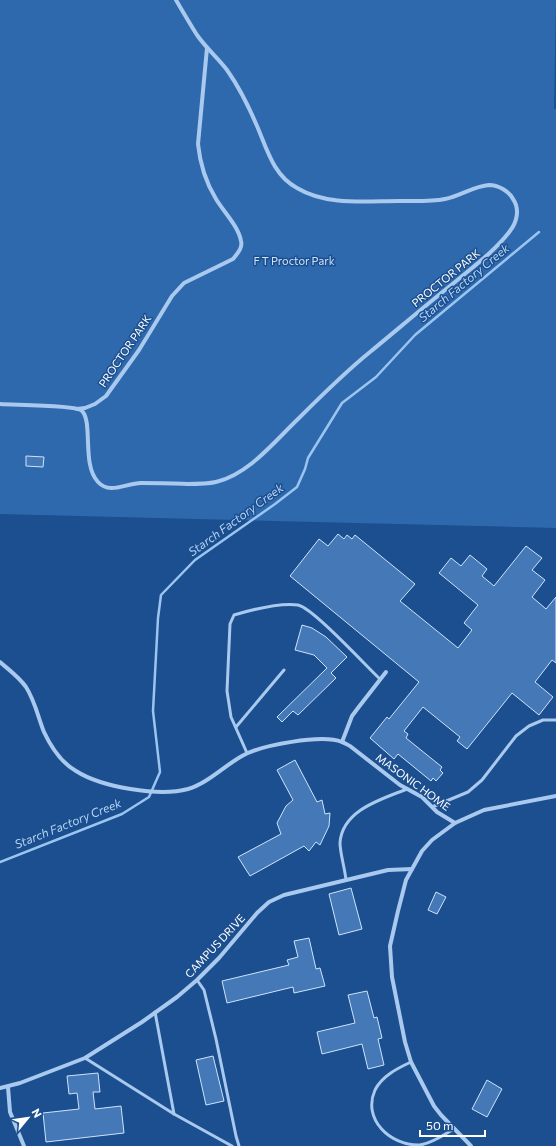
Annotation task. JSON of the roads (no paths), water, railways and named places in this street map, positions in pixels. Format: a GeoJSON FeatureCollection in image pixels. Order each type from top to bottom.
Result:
{"type":"FeatureCollection","features":[{"type":"Feature","properties":{"kind":"street","name":"PROCTOR PARK"},"geometry":{"type":"LineString","coordinates":[[77,409],[85,416],[87,422],[87,446],[92,473],[95,479],[103,487],[114,489],[133,483],[206,484],[219,482],[234,475],[255,461],[356,364],[489,254],[511,230],[516,219],[517,208],[512,197],[504,190],[495,186],[486,185],[444,199],[427,201],[334,200],[314,196],[296,188],[282,177],[271,161],[257,125],[241,92],[226,69],[207,48],[197,34],[176,0]]}},
{"type":"Feature","properties":{"kind":"street","name":"PROCTOR PARK"},"geometry":{"type":"LineString","coordinates":[[0,404],[77,409],[95,404],[106,396],[139,350],[172,296],[184,283],[233,259],[238,254],[241,247],[241,241],[237,231],[215,199],[203,174],[200,159],[198,144],[207,48]]}},
{"type":"Feature","properties":{"kind":"street","name":"MASONIC HOME"},"geometry":{"type":"LineString","coordinates":[[0,662],[18,678],[26,688],[35,706],[44,733],[56,751],[75,771],[93,780],[122,787],[176,791],[201,783],[247,753],[292,742],[326,739],[342,742],[400,785],[422,797],[437,812],[455,823]]}},
{"type":"Feature","properties":{"kind":"street"},"geometry":{"type":"LineString","coordinates":[[342,742],[352,716],[386,672]]}},
{"type":"Feature","properties":{"kind":"street","name":"MASONIC HOME"},"geometry":{"type":"LineString","coordinates":[[471,1146],[434,1106],[411,1062],[405,1042],[392,977],[390,946],[406,880],[422,851],[432,840],[455,823],[484,810],[556,796]]}},
{"type":"Feature","properties":{"kind":"street","name":"CAMPUS DRIVE"},"geometry":{"type":"LineString","coordinates":[[0,1088],[8,1087],[85,1058],[177,997],[219,958],[257,913],[269,902],[284,895],[388,870],[412,869]]}},
{"type":"Feature","properties":{"kind":"street"},"geometry":{"type":"LineString","coordinates":[[8,1087],[10,1112],[24,1146]]}},
{"type":"Feature","properties":{"kind":"lane"},"geometry":{"type":"LineString","coordinates":[[247,753],[232,717],[227,691],[230,624],[234,616],[248,611],[285,605],[299,606],[320,621],[380,679]]}},
{"type":"Feature","properties":{"kind":"lane"},"geometry":{"type":"LineString","coordinates":[[236,727],[284,670]]}},
{"type":"Feature","properties":{"kind":"lane"},"geometry":{"type":"LineString","coordinates":[[432,807],[468,792],[482,780],[516,736],[529,726],[543,720],[556,720]]}},
{"type":"Feature","properties":{"kind":"lane"},"geometry":{"type":"LineString","coordinates":[[346,880],[340,843],[343,830],[352,817],[359,811],[388,796],[407,789]]}},
{"type":"Feature","properties":{"kind":"lane"},"geometry":{"type":"LineString","coordinates":[[197,980],[204,990],[239,1146]]}},
{"type":"Feature","properties":{"kind":"lane"},"geometry":{"type":"LineString","coordinates":[[154,1012],[174,1114]]}},
{"type":"Feature","properties":{"kind":"lane"},"geometry":{"type":"LineString","coordinates":[[85,1058],[174,1114],[232,1146]]}},
{"type":"Feature","properties":{"kind":"lane"},"geometry":{"type":"LineString","coordinates":[[411,1062],[388,1076],[376,1089],[371,1105],[373,1116],[381,1130],[391,1140],[406,1145],[420,1145],[436,1140],[454,1128]]}},
{"type":"Feature","properties":{"kind":"waterway","name":"Starch Factory Creek"},"geometry":{"type":"LineString","coordinates":[[0,862],[122,814],[149,797],[160,772],[153,711],[158,618],[161,595],[195,560],[297,487],[308,458],[342,403],[376,377],[415,335],[539,232]]}},
{"type":"Feature","properties":{"kind":"park label","name":"F T Proctor Park"},"geometry":{"type":"Point","coordinates":[294,261]}}]}
